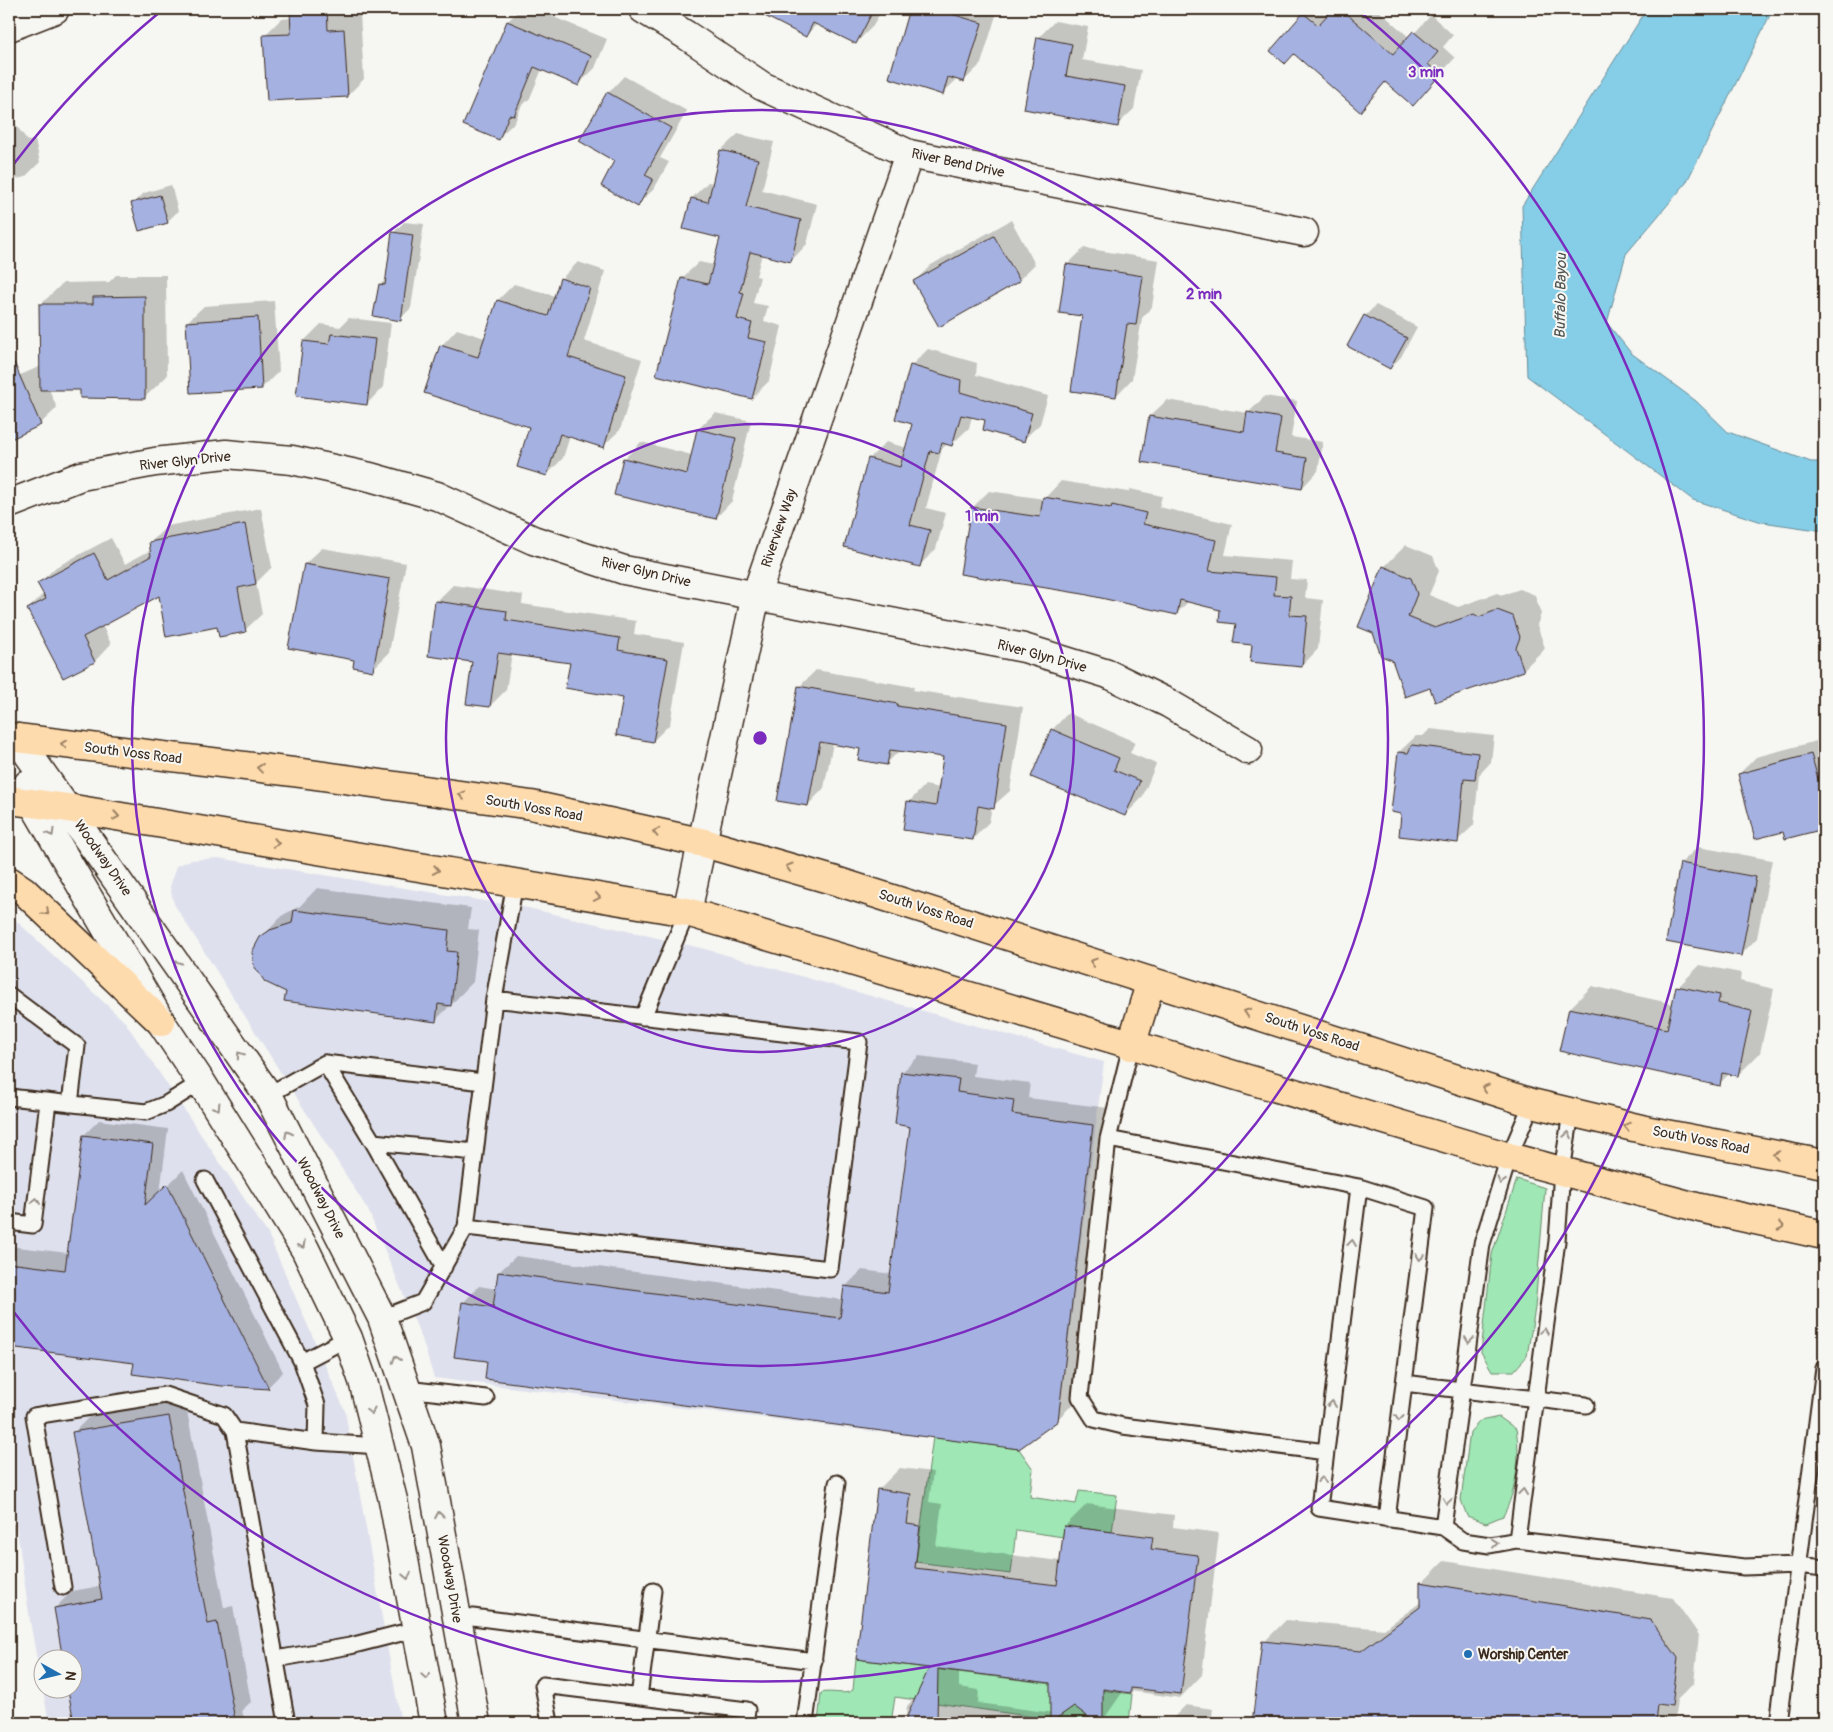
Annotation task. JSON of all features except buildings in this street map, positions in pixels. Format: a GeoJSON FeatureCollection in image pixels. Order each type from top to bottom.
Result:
{"type":"FeatureCollection","features":[{"type":"Feature","properties":{"kind":"main road","name":"South Voss Road"},"geometry":{"type":"LineString","coordinates":[[12,733],[531,805],[704,842],[836,881],[1151,980],[1532,1103],[1650,1131],[1824,1164]]}},
{"type":"Feature","properties":{"kind":"main road"},"geometry":{"type":"LineString","coordinates":[[21,802],[68,808],[687,912],[1131,1046],[1509,1157],[1764,1223],[1824,1235]]}},
{"type":"Feature","properties":{"kind":"main road"},"geometry":{"type":"LineString","coordinates":[[9,882],[24,891],[161,1022]]}},
{"type":"Feature","properties":{"kind":"main road"},"geometry":{"type":"LineString","coordinates":[[1131,1046],[1151,980]]}},
{"type":"Feature","properties":{"kind":"street"},"geometry":{"type":"LineString","coordinates":[[9,27],[55,9]]}},
{"type":"Feature","properties":{"kind":"street","name":"River Bend Drive"},"geometry":{"type":"LineString","coordinates":[[643,9],[686,35],[762,86],[909,154],[1304,232]]}},
{"type":"Feature","properties":{"kind":"street","name":"Riverview Way"},"geometry":{"type":"LineString","coordinates":[[687,912],[704,842],[756,595],[909,154]]}},
{"type":"Feature","properties":{"kind":"street","name":"River Glyn Drive"},"geometry":{"type":"LineString","coordinates":[[9,504],[81,476],[155,462],[226,454],[292,460],[370,477],[437,496],[533,540],[624,570],[1024,648],[1108,674],[1168,703],[1248,750]]}},
{"type":"Feature","properties":{"kind":"street","name":"Woodway Drive"},"geometry":{"type":"LineString","coordinates":[[12,733],[21,802],[201,1082],[305,1249],[348,1338],[363,1381],[393,1500],[434,1723]]}},
{"type":"Feature","properties":{"kind":"street","name":"Woodway Drive"},"geometry":{"type":"LineString","coordinates":[[12,733],[68,808],[268,1095],[382,1318],[426,1446],[476,1723]]}},
{"type":"Feature","properties":{"kind":"street"},"geometry":{"type":"LineString","coordinates":[[348,1338],[382,1318]]}},
{"type":"Feature","properties":{"kind":"street"},"geometry":{"type":"LineString","coordinates":[[417,1629],[457,1615]]}},
{"type":"Feature","properties":{"kind":"lane"},"geometry":{"type":"LineString","coordinates":[[382,1318],[422,1302],[466,1227],[494,999],[515,883]]}},
{"type":"Feature","properties":{"kind":"lane"},"geometry":{"type":"LineString","coordinates":[[643,1016],[687,912]]}},
{"type":"Feature","properties":{"kind":"lane"},"geometry":{"type":"LineString","coordinates":[[9,995],[77,1046],[70,1104]]}},
{"type":"Feature","properties":{"kind":"lane"},"geometry":{"type":"LineString","coordinates":[[466,1227],[830,1270],[859,1042],[494,999]]}},
{"type":"Feature","properties":{"kind":"lane"},"geometry":{"type":"LineString","coordinates":[[1131,1046],[1108,1139],[1080,1397],[1094,1419],[1123,1426],[1326,1452]]}},
{"type":"Feature","properties":{"kind":"lane"},"geometry":{"type":"LineString","coordinates":[[268,1095],[325,1063],[483,1082]]}},
{"type":"Feature","properties":{"kind":"lane"},"geometry":{"type":"LineString","coordinates":[[325,1063],[373,1142],[444,1267]]}},
{"type":"Feature","properties":{"kind":"lane"},"geometry":{"type":"LineString","coordinates":[[9,1097],[146,1112],[166,1104],[201,1082]]}},
{"type":"Feature","properties":{"kind":"lane"},"geometry":{"type":"LineString","coordinates":[[9,1222],[33,1225],[48,1102]]}},
{"type":"Feature","properties":{"kind":"lane"},"geometry":{"type":"LineString","coordinates":[[1443,1528],[1482,1244],[1509,1157],[1532,1103]]}},
{"type":"Feature","properties":{"kind":"lane"},"geometry":{"type":"LineString","coordinates":[[1517,1540],[1557,1241],[1562,1171],[1571,1112]]}},
{"type":"Feature","properties":{"kind":"lane"},"geometry":{"type":"LineString","coordinates":[[1108,1139],[1359,1187],[1426,1208],[1387,1519]]}},
{"type":"Feature","properties":{"kind":"lane"},"geometry":{"type":"LineString","coordinates":[[373,1142],[475,1152]]}},
{"type":"Feature","properties":{"kind":"lane"},"geometry":{"type":"LineString","coordinates":[[205,1180],[302,1362],[317,1404],[316,1442]]}},
{"type":"Feature","properties":{"kind":"lane"},"geometry":{"type":"LineString","coordinates":[[1359,1187],[1319,1508],[1443,1528],[1463,1541],[1490,1545],[1517,1540],[1744,1567],[1798,1565],[1824,1568]]}},
{"type":"Feature","properties":{"kind":"lane"},"geometry":{"type":"LineString","coordinates":[[302,1362],[348,1338]]}},
{"type":"Feature","properties":{"kind":"lane"},"geometry":{"type":"LineString","coordinates":[[1778,1723],[1824,1368]]}},
{"type":"Feature","properties":{"kind":"lane"},"geometry":{"type":"LineString","coordinates":[[1404,1383],[1586,1405]]}},
{"type":"Feature","properties":{"kind":"lane"},"geometry":{"type":"LineString","coordinates":[[406,1389],[486,1398]]}},
{"type":"Feature","properties":{"kind":"lane"},"geometry":{"type":"LineString","coordinates":[[63,1587],[34,1416],[165,1396],[224,1415],[235,1431],[287,1723]]}},
{"type":"Feature","properties":{"kind":"lane"},"geometry":{"type":"LineString","coordinates":[[235,1431],[316,1442],[380,1446]]}},
{"type":"Feature","properties":{"kind":"lane"},"geometry":{"type":"LineString","coordinates":[[805,1723],[837,1482]]}},
{"type":"Feature","properties":{"kind":"lane"},"geometry":{"type":"LineString","coordinates":[[639,1697],[654,1591]]}},
{"type":"Feature","properties":{"kind":"lane"},"geometry":{"type":"LineString","coordinates":[[457,1615],[814,1662]]}},
{"type":"Feature","properties":{"kind":"lane"},"geometry":{"type":"LineString","coordinates":[[276,1659],[350,1646],[417,1629]]}},
{"type":"Feature","properties":{"kind":"lane"},"geometry":{"type":"LineString","coordinates":[[550,1723],[543,1685],[747,1710],[745,1723]]}},
{"type":"Feature","properties":{"kind":"shaded area"},"geometry":{"type":"Polygon","coordinates":[[[218,858],[528,908],[705,949],[1104,1062],[1058,1421],[1019,1449],[434,1378],[422,1339],[368,1210],[174,904],[170,887],[176,866],[191,860],[218,858]]]}},
{"type":"Feature","properties":{"kind":"shaded area"},"geometry":{"type":"Polygon","coordinates":[[[9,914],[125,1022],[268,1234],[345,1411],[401,1723],[49,1723],[45,1700],[82,1700],[82,1650],[35,1650],[9,1474],[9,914]]]}},
{"type":"Feature","properties":{"kind":"green space"},"geometry":{"type":"Polygon","coordinates":[[[1517,1179],[1545,1188],[1535,1308],[1527,1356],[1514,1371],[1492,1371],[1481,1352],[1492,1254],[1517,1179]]]}},
{"type":"Feature","properties":{"kind":"green space"},"geometry":{"type":"Polygon","coordinates":[[[1499,1417],[1516,1429],[1518,1462],[1511,1496],[1503,1516],[1486,1523],[1467,1516],[1461,1500],[1470,1432],[1480,1421],[1499,1417]]]}},
{"type":"Feature","properties":{"kind":"green space"},"geometry":{"type":"Polygon","coordinates":[[[933,1437],[1019,1449],[1033,1469],[1030,1497],[1076,1504],[1079,1491],[1117,1495],[1112,1532],[1064,1526],[1063,1537],[1016,1530],[1011,1574],[916,1562],[933,1437]]]}},
{"type":"Feature","properties":{"kind":"green space"},"geometry":{"type":"Polygon","coordinates":[[[856,1659],[1132,1694],[1129,1723],[1076,1723],[895,1697],[891,1723],[818,1723],[821,1693],[846,1693],[853,1690],[856,1659]]]}},
{"type":"Feature","properties":{"kind":"water","name":"Buffalo Bayou"},"geometry":{"type":"Polygon","coordinates":[[[1647,9],[1773,9],[1686,183],[1626,254],[1607,323],[1631,353],[1696,401],[1728,432],[1811,462],[1824,462],[1824,531],[1762,522],[1693,500],[1527,376],[1522,206],[1647,9]]]}},
{"type":"Feature","properties":{"kind":"place","name":"Worship Center"},"geometry":{"type":"Point","coordinates":[1468,1654]}}]}
